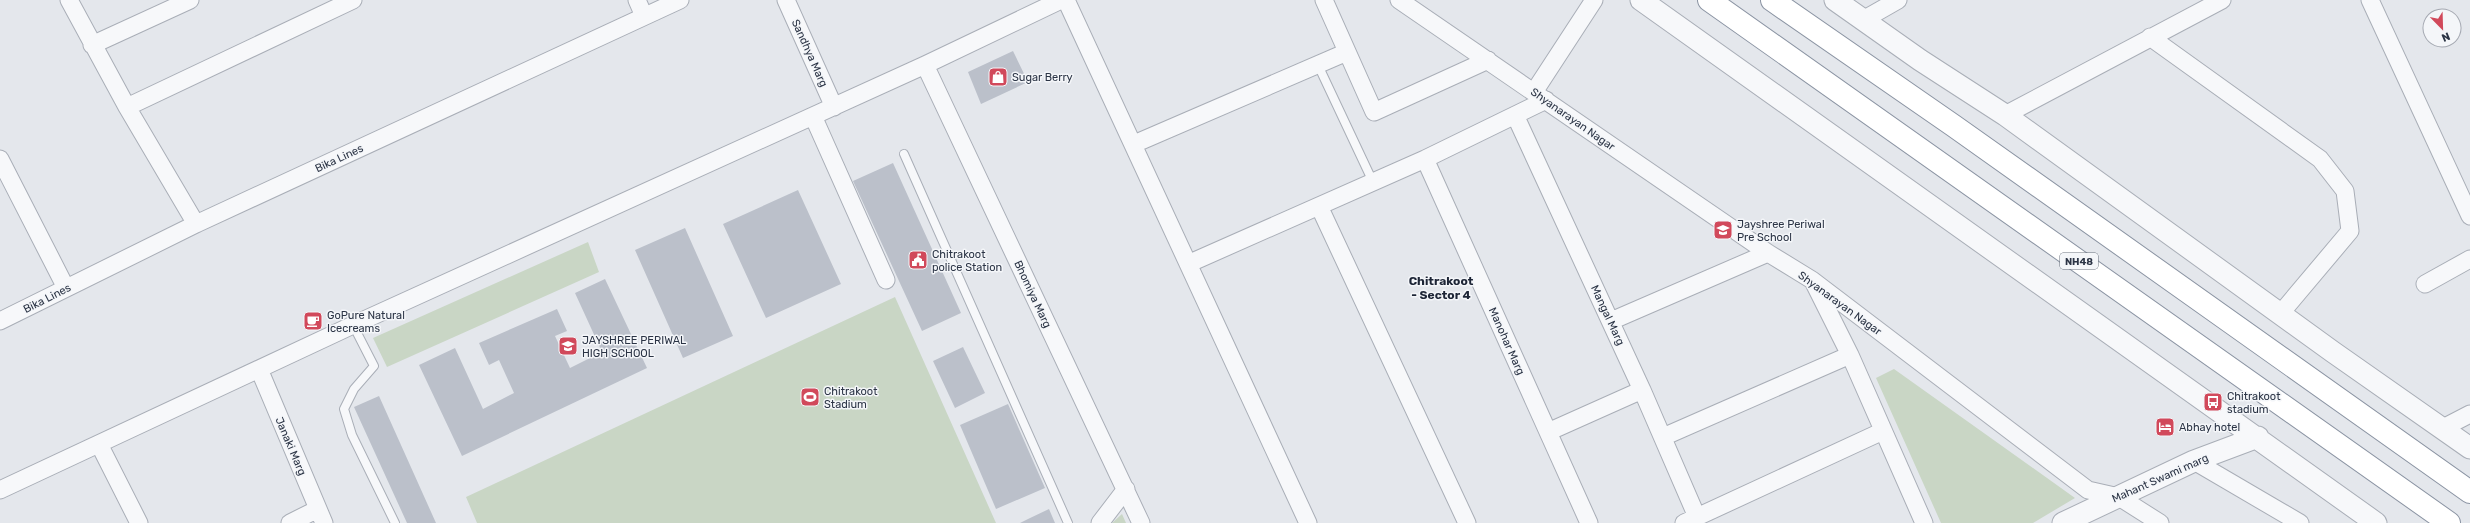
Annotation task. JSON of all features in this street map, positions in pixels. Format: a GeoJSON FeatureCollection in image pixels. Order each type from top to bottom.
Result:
{"type":"FeatureCollection","features":[{"type":"Feature","properties":{"kind":"highway","name":"NH48"},"geometry":{"type":"LineString","coordinates":[[1709,0],[2449,523]]}},
{"type":"Feature","properties":{"kind":"highway"},"geometry":{"type":"LineString","coordinates":[[1772,0],[1987,149],[2470,492]]}},
{"type":"Feature","properties":{"kind":"street"},"geometry":{"type":"LineString","coordinates":[[69,0],[92,45],[127,107],[196,224]]}},
{"type":"Feature","properties":{"kind":"street"},"geometry":{"type":"LineString","coordinates":[[92,45],[190,0]]}},
{"type":"Feature","properties":{"kind":"street"},"geometry":{"type":"LineString","coordinates":[[127,107],[353,0]]}},
{"type":"Feature","properties":{"kind":"street"},"geometry":{"type":"LineString","coordinates":[[637,0],[644,16]]}},
{"type":"Feature","properties":{"kind":"street","name":"Bika Lines"},"geometry":{"type":"LineString","coordinates":[[0,321],[196,224],[680,0]]}},
{"type":"Feature","properties":{"kind":"street","name":"Sandhya Marg"},"geometry":{"type":"LineString","coordinates":[[786,0],[834,106]]}},
{"type":"Feature","properties":{"kind":"street"},"geometry":{"type":"LineString","coordinates":[[0,490],[353,325],[925,65],[1061,0]]}},
{"type":"Feature","properties":{"kind":"street"},"geometry":{"type":"LineString","coordinates":[[1066,0],[1190,263],[1308,523]]}},
{"type":"Feature","properties":{"kind":"street"},"geometry":{"type":"LineString","coordinates":[[1324,0],[1374,112],[1488,60]]}},
{"type":"Feature","properties":{"kind":"street","name":"Shyanarayan Nagar"},"geometry":{"type":"LineString","coordinates":[[1399,0],[1768,253],[1812,280],[2088,490],[2119,497],[2160,523]]}},
{"type":"Feature","properties":{"kind":"street"},"geometry":{"type":"LineString","coordinates":[[1190,263],[1373,182],[1515,115],[1540,96],[1594,0]]}},
{"type":"Feature","properties":{"kind":"street"},"geometry":{"type":"LineString","coordinates":[[1641,0],[2258,437],[2376,523]]}},
{"type":"Feature","properties":{"kind":"street"},"geometry":{"type":"LineString","coordinates":[[1835,0],[2005,115],[2470,448]]}},
{"type":"Feature","properties":{"kind":"street"},"geometry":{"type":"LineString","coordinates":[[1863,20],[1898,0]]}},
{"type":"Feature","properties":{"kind":"street"},"geometry":{"type":"LineString","coordinates":[[2005,115],[2222,0]]}},
{"type":"Feature","properties":{"kind":"street"},"geometry":{"type":"LineString","coordinates":[[2370,0],[2470,216]]}},
{"type":"Feature","properties":{"kind":"street"},"geometry":{"type":"LineString","coordinates":[[2150,37],[2320,159],[2345,191],[2350,231],[2281,314]]}},
{"type":"Feature","properties":{"kind":"street"},"geometry":{"type":"LineString","coordinates":[[1134,144],[1347,52]]}},
{"type":"Feature","properties":{"kind":"street","name":"Bhomiya Marg"},"geometry":{"type":"LineString","coordinates":[[925,65],[1141,523]]}},
{"type":"Feature","properties":{"kind":"street","name":"Mangal Marg"},"geometry":{"type":"LineString","coordinates":[[1515,115],[1611,320],[1663,437],[1690,520]]}},
{"type":"Feature","properties":{"kind":"street"},"geometry":{"type":"LineString","coordinates":[[813,116],[886,280]]}},
{"type":"Feature","properties":{"kind":"street","name":"Manohar Marg"},"geometry":{"type":"LineString","coordinates":[[1425,158],[1589,523]]}},
{"type":"Feature","properties":{"kind":"street"},"geometry":{"type":"LineString","coordinates":[[0,159],[66,288]]}},
{"type":"Feature","properties":{"kind":"street"},"geometry":{"type":"LineString","coordinates":[[1319,206],[1467,523]]}},
{"type":"Feature","properties":{"kind":"street"},"geometry":{"type":"LineString","coordinates":[[1611,320],[1768,253]]}},
{"type":"Feature","properties":{"kind":"street"},"geometry":{"type":"LineString","coordinates":[[2425,284],[2470,259]]}},
{"type":"Feature","properties":{"kind":"street"},"geometry":{"type":"LineString","coordinates":[[1812,280],[1850,355],[1924,523]]}},
{"type":"Feature","properties":{"kind":"street"},"geometry":{"type":"LineString","coordinates":[[1663,437],[1850,355]]}},
{"type":"Feature","properties":{"kind":"street","name":"Janaki Marg"},"geometry":{"type":"LineString","coordinates":[[259,369],[321,516]]}},
{"type":"Feature","properties":{"kind":"street"},"geometry":{"type":"LineString","coordinates":[[1548,432],[1642,390]]}},
{"type":"Feature","properties":{"kind":"street"},"geometry":{"type":"LineString","coordinates":[[2443,428],[2470,414]]}},
{"type":"Feature","properties":{"kind":"street"},"geometry":{"type":"LineString","coordinates":[[1690,520],[1883,431]]}},
{"type":"Feature","properties":{"kind":"street","name":"Mahant Swami marg"},"geometry":{"type":"LineString","coordinates":[[2063,523],[2194,461],[2258,437]]}},
{"type":"Feature","properties":{"kind":"street"},"geometry":{"type":"LineString","coordinates":[[99,444],[139,523]]}},
{"type":"Feature","properties":{"kind":"street"},"geometry":{"type":"LineString","coordinates":[[2194,461],[2300,523]]}},
{"type":"Feature","properties":{"kind":"street"},"geometry":{"type":"LineString","coordinates":[[1100,523],[1126,489]]}},
{"type":"Feature","properties":{"kind":"street"},"geometry":{"type":"LineString","coordinates":[[290,523],[321,516]]}},
{"type":"Feature","properties":{"kind":"lane"},"geometry":{"type":"LineString","coordinates":[[1318,65],[1373,182]]}},
{"type":"Feature","properties":{"kind":"lane"},"geometry":{"type":"LineString","coordinates":[[904,154],[1068,523]]}},
{"type":"Feature","properties":{"kind":"lane"},"geometry":{"type":"LineString","coordinates":[[353,325],[374,366],[354,389],[344,409],[352,435],[395,523]]}},
{"type":"Feature","properties":{"kind":"green space"},"geometry":{"type":"Polygon","coordinates":[[[588,242],[599,272],[387,367],[373,338],[588,242]]]}},
{"type":"Feature","properties":{"kind":"green space","name":"Chitrakoot Stadium"},"geometry":{"type":"Polygon","coordinates":[[[895,297],[996,523],[477,523],[466,497],[895,297]]]}},
{"type":"Feature","properties":{"kind":"green space"},"geometry":{"type":"Polygon","coordinates":[[[1894,369],[2075,498],[2033,523],[1941,523],[1876,378],[1894,369]]]}},
{"type":"Feature","properties":{"kind":"green space"},"geometry":{"type":"Polygon","coordinates":[[[1122,514],[1126,523],[1112,523],[1122,514]]]}},
{"type":"Feature","properties":{"kind":"building","name":"Sugar Berry"},"geometry":{"type":"Polygon","coordinates":[[[1013,51],[1028,82],[981,104],[968,72],[1013,51]]]}},
{"type":"Feature","properties":{"kind":"building"},"geometry":{"type":"Polygon","coordinates":[[[893,163],[961,313],[922,331],[853,181],[893,163]]]}},
{"type":"Feature","properties":{"kind":"building"},"geometry":{"type":"Polygon","coordinates":[[[798,190],[841,284],[766,318],[723,224],[798,190]]]}},
{"type":"Feature","properties":{"kind":"building"},"geometry":{"type":"Polygon","coordinates":[[[685,228],[733,336],[683,358],[635,250],[685,228]]]}},
{"type":"Feature","properties":{"kind":"building"},"geometry":{"type":"Polygon","coordinates":[[[605,279],[647,368],[462,456],[419,365],[455,348],[483,409],[514,393],[499,360],[489,365],[479,343],[557,309],[567,331],[555,336],[570,368],[602,352],[575,293],[605,279]]]}},
{"type":"Feature","properties":{"kind":"building"},"geometry":{"type":"Polygon","coordinates":[[[963,347],[985,393],[955,408],[933,361],[963,347]]]}},
{"type":"Feature","properties":{"kind":"building"},"geometry":{"type":"Polygon","coordinates":[[[379,396],[436,523],[407,523],[354,407],[379,396]]]}},
{"type":"Feature","properties":{"kind":"building"},"geometry":{"type":"Polygon","coordinates":[[[1008,404],[1045,488],[996,509],[960,425],[1008,404]]]}},
{"type":"Feature","properties":{"kind":"building"},"geometry":{"type":"Polygon","coordinates":[[[1049,509],[1055,523],[1020,523],[1028,519],[1049,509]]]}},
{"type":"Feature","properties":{"kind":"place","name":"Sugar Berry"},"geometry":{"type":"Point","coordinates":[998,77]}},
{"type":"Feature","properties":{"kind":"place","name":"Jayshree Periwal Pre School"},"geometry":{"type":"Point","coordinates":[1723,230]}},
{"type":"Feature","properties":{"kind":"place","name":"Chitrakoot police Station"},"geometry":{"type":"Point","coordinates":[918,260]}},
{"type":"Feature","properties":{"kind":"place","name":"GoPure Natural Icecreams"},"geometry":{"type":"Point","coordinates":[313,321]}},
{"type":"Feature","properties":{"kind":"place","name":"JAYSHREE PERIWAL HIGH SCHOOL"},"geometry":{"type":"Point","coordinates":[568,346]}},
{"type":"Feature","properties":{"kind":"place","name":"Chitrakoot Stadium"},"geometry":{"type":"Point","coordinates":[810,397]}},
{"type":"Feature","properties":{"kind":"place","name":"Chitrakoot stadium"},"geometry":{"type":"Point","coordinates":[2213,402]}},
{"type":"Feature","properties":{"kind":"place","name":"Abhay hotel"},"geometry":{"type":"Point","coordinates":[2165,427]}},
{"type":"Feature","properties":{"kind":"district","name":"Chitrakoot - Sector 4"},"geometry":{"type":"Point","coordinates":[1441,288]}}]}
